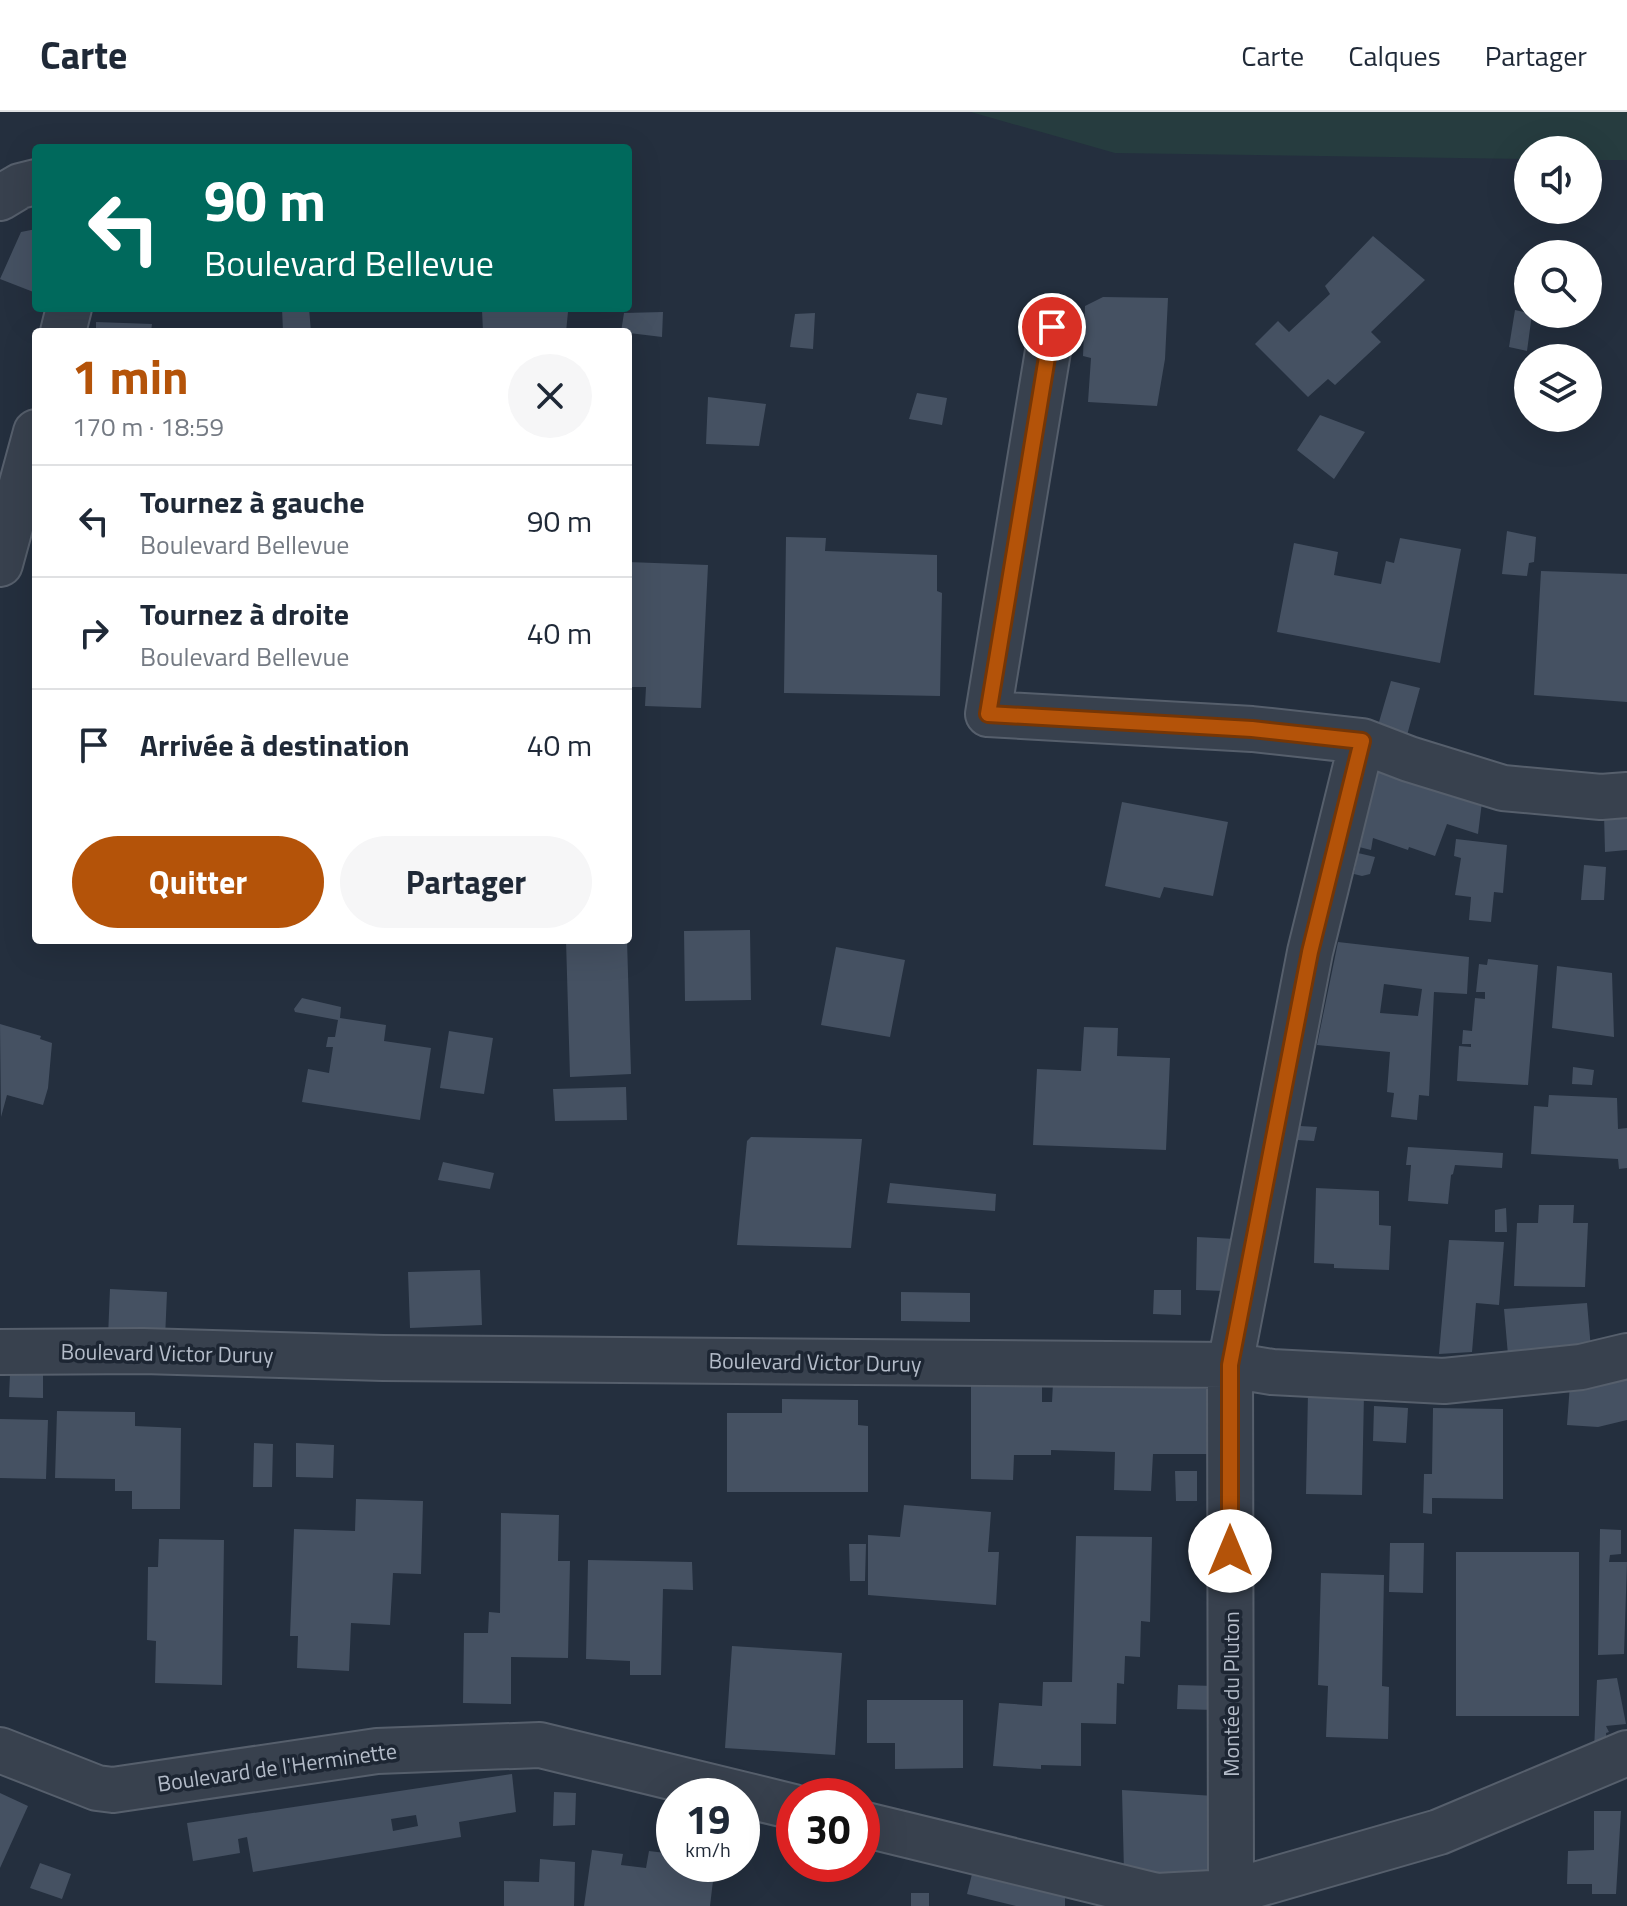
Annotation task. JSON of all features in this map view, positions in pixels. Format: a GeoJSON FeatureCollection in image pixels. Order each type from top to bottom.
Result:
{"type":"FeatureCollection","features":[{"type":"Feature","properties":{"kind":"street"},"geometry":{"type":"LineString","coordinates":[[0,198],[32,183]]}},
{"type":"Feature","properties":{"kind":"street"},"geometry":{"type":"LineString","coordinates":[[1052,327],[988,714],[1252,729],[1362,741],[1503,788],[1601,797],[1627,795]]}},
{"type":"Feature","properties":{"kind":"street"},"geometry":{"type":"LineString","coordinates":[[0,564],[32,447]]}},
{"type":"Feature","properties":{"kind":"street","name":"Montée du Pluton"},"geometry":{"type":"LineString","coordinates":[[1231,1892],[1230,1365],[1310,952],[1362,741]]}},
{"type":"Feature","properties":{"kind":"street","name":"Boulevard Victor Duruy"},"geometry":{"type":"LineString","coordinates":[[0,1352],[143,1351],[383,1358],[1230,1365],[1272,1372],[1444,1381],[1581,1367],[1627,1356]]}},
{"type":"Feature","properties":{"kind":"street","name":"Boulevard de l'Herminette"},"geometry":{"type":"LineString","coordinates":[[0,1750],[97,1788],[113,1790],[377,1751],[540,1745],[776,1803]]}},
{"type":"Feature","properties":{"kind":"street"},"geometry":{"type":"LineString","coordinates":[[880,1828],[1157,1896],[1231,1892],[1439,1832],[1627,1753]]}},
{"type":"Feature","properties":{"kind":"green space"},"geometry":{"type":"Polygon","coordinates":[[[971,112],[1627,112],[1627,160],[1602,160],[1602,136],[1514,136],[1514,159],[1115,153],[971,112]]]}},
{"type":"Feature","properties":{"kind":"building"},"geometry":{"type":"Polygon","coordinates":[[[32,230],[32,291],[0,279],[21,232],[32,230]]]}},
{"type":"Feature","properties":{"kind":"building"},"geometry":{"type":"Polygon","coordinates":[[[1373,236],[1425,280],[1371,332],[1381,342],[1335,385],[1328,379],[1308,397],[1255,344],[1278,321],[1289,332],[1330,294],[1325,286],[1373,236]]]}},
{"type":"Feature","properties":{"kind":"building"},"geometry":{"type":"Polygon","coordinates":[[[1103,297],[1168,298],[1165,359],[1157,406],[1088,402],[1091,358],[1083,356],[1085,306],[1103,297]]]}},
{"type":"Feature","properties":{"kind":"building"},"geometry":{"type":"Polygon","coordinates":[[[282,312],[309,312],[311,328],[283,328],[282,312]]]}},
{"type":"Feature","properties":{"kind":"building"},"geometry":{"type":"Polygon","coordinates":[[[482,312],[568,312],[566,328],[483,328],[482,312]]]}},
{"type":"Feature","properties":{"kind":"building"},"geometry":{"type":"Polygon","coordinates":[[[663,312],[662,337],[632,333],[632,328],[622,328],[624,313],[663,312]]]}},
{"type":"Feature","properties":{"kind":"building"},"geometry":{"type":"Polygon","coordinates":[[[815,313],[813,349],[790,347],[795,314],[815,313]]]}},
{"type":"Feature","properties":{"kind":"building"},"geometry":{"type":"Polygon","coordinates":[[[1514,316],[1514,328],[1530,328],[1528,344],[1509,347],[1514,316]]]}},
{"type":"Feature","properties":{"kind":"building"},"geometry":{"type":"Polygon","coordinates":[[[96,322],[152,324],[152,328],[96,328],[96,322]]]}},
{"type":"Feature","properties":{"kind":"building"},"geometry":{"type":"Polygon","coordinates":[[[917,393],[947,398],[942,425],[909,419],[917,393]]]}},
{"type":"Feature","properties":{"kind":"building"},"geometry":{"type":"Polygon","coordinates":[[[708,397],[766,404],[759,446],[706,444],[708,397]]]}},
{"type":"Feature","properties":{"kind":"building"},"geometry":{"type":"Polygon","coordinates":[[[1320,415],[1365,432],[1334,479],[1297,450],[1320,415]]]}},
{"type":"Feature","properties":{"kind":"building"},"geometry":{"type":"Polygon","coordinates":[[[1507,531],[1536,537],[1534,562],[1529,563],[1527,576],[1502,574],[1507,531]]]}},
{"type":"Feature","properties":{"kind":"building"},"geometry":{"type":"Polygon","coordinates":[[[786,537],[826,538],[825,551],[937,555],[937,591],[942,593],[940,696],[784,693],[786,537]]]}},
{"type":"Feature","properties":{"kind":"building"},"geometry":{"type":"Polygon","coordinates":[[[1400,538],[1461,549],[1440,663],[1277,632],[1294,543],[1338,552],[1334,575],[1381,584],[1386,561],[1394,563],[1400,538]]]}},
{"type":"Feature","properties":{"kind":"building"},"geometry":{"type":"Polygon","coordinates":[[[632,562],[708,565],[701,708],[645,706],[646,687],[632,687],[632,562]]]}},
{"type":"Feature","properties":{"kind":"building"},"geometry":{"type":"Polygon","coordinates":[[[1541,571],[1627,574],[1627,702],[1534,695],[1541,571]]]}},
{"type":"Feature","properties":{"kind":"building"},"geometry":{"type":"Polygon","coordinates":[[[1391,681],[1420,688],[1406,739],[1370,729],[1379,722],[1391,681]]]}},
{"type":"Feature","properties":{"kind":"building"},"geometry":{"type":"Polygon","coordinates":[[[1376,767],[1482,802],[1478,834],[1447,824],[1435,856],[1373,838],[1371,850],[1359,847],[1376,767]]]}},
{"type":"Feature","properties":{"kind":"building"},"geometry":{"type":"Polygon","coordinates":[[[1122,802],[1228,822],[1213,896],[1164,887],[1160,898],[1105,886],[1122,802]]]}},
{"type":"Feature","properties":{"kind":"building"},"geometry":{"type":"Polygon","coordinates":[[[1627,812],[1627,850],[1605,852],[1604,814],[1627,812]]]}},
{"type":"Feature","properties":{"kind":"building"},"geometry":{"type":"Polygon","coordinates":[[[1456,839],[1507,845],[1503,893],[1494,892],[1491,922],[1469,920],[1471,897],[1455,895],[1461,858],[1454,856],[1456,839]]]}},
{"type":"Feature","properties":{"kind":"building"},"geometry":{"type":"Polygon","coordinates":[[[1358,853],[1375,857],[1370,874],[1354,874],[1358,853]]]}},
{"type":"Feature","properties":{"kind":"building"},"geometry":{"type":"Polygon","coordinates":[[[1584,865],[1606,867],[1604,900],[1581,900],[1584,865]]]}},
{"type":"Feature","properties":{"kind":"building"},"geometry":{"type":"Polygon","coordinates":[[[750,930],[751,1000],[685,1001],[684,931],[750,930]]]}},
{"type":"Feature","properties":{"kind":"building"},"geometry":{"type":"Polygon","coordinates":[[[1338,942],[1469,957],[1467,994],[1434,992],[1429,1096],[1419,1095],[1417,1120],[1391,1117],[1394,1093],[1387,1092],[1390,1052],[1317,1045],[1338,942]],[[1384,984],[1380,1013],[1418,1016],[1422,989],[1384,984]]]}},
{"type":"Feature","properties":{"kind":"building"},"geometry":{"type":"Polygon","coordinates":[[[566,944],[627,944],[631,1074],[570,1077],[566,944]]]}},
{"type":"Feature","properties":{"kind":"building"},"geometry":{"type":"Polygon","coordinates":[[[836,947],[905,960],[890,1037],[821,1025],[836,947]]]}},
{"type":"Feature","properties":{"kind":"building"},"geometry":{"type":"Polygon","coordinates":[[[1488,959],[1538,965],[1528,1085],[1457,1081],[1459,1046],[1471,1047],[1471,1044],[1462,1044],[1463,1030],[1472,1031],[1475,998],[1485,999],[1485,992],[1476,992],[1479,964],[1487,965],[1488,959]]]}},
{"type":"Feature","properties":{"kind":"building"},"geometry":{"type":"Polygon","coordinates":[[[1557,966],[1612,973],[1614,1037],[1552,1028],[1557,966]]]}},
{"type":"Feature","properties":{"kind":"building"},"geometry":{"type":"Polygon","coordinates":[[[302,998],[341,1007],[340,1018],[386,1025],[384,1041],[431,1048],[420,1120],[302,1102],[308,1069],[329,1073],[333,1047],[326,1047],[328,1037],[335,1037],[338,1020],[295,1012],[302,998]]]}},
{"type":"Feature","properties":{"kind":"building"},"geometry":{"type":"Polygon","coordinates":[[[0,1024],[41,1036],[40,1039],[52,1043],[48,1088],[43,1105],[7,1095],[1,1117],[0,1024]]]}},
{"type":"Feature","properties":{"kind":"building"},"geometry":{"type":"Polygon","coordinates":[[[1084,1027],[1118,1028],[1117,1056],[1170,1058],[1166,1150],[1033,1145],[1037,1069],[1081,1071],[1084,1027]]]}},
{"type":"Feature","properties":{"kind":"building"},"geometry":{"type":"Polygon","coordinates":[[[449,1031],[493,1038],[484,1094],[440,1088],[449,1031]]]}},
{"type":"Feature","properties":{"kind":"building"},"geometry":{"type":"Polygon","coordinates":[[[1573,1067],[1594,1070],[1592,1085],[1572,1084],[1573,1067]]]}},
{"type":"Feature","properties":{"kind":"building"},"geometry":{"type":"Polygon","coordinates":[[[626,1087],[627,1120],[555,1121],[553,1089],[626,1087]]]}},
{"type":"Feature","properties":{"kind":"building"},"geometry":{"type":"Polygon","coordinates":[[[1549,1095],[1617,1098],[1618,1129],[1627,1128],[1627,1168],[1619,1169],[1618,1159],[1531,1154],[1534,1106],[1548,1107],[1549,1095]]]}},
{"type":"Feature","properties":{"kind":"building"},"geometry":{"type":"Polygon","coordinates":[[[1300,1126],[1317,1127],[1314,1141],[1297,1140],[1300,1126]]]}},
{"type":"Feature","properties":{"kind":"building"},"geometry":{"type":"Polygon","coordinates":[[[751,1137],[862,1139],[851,1248],[737,1245],[747,1141],[751,1137]]]}},
{"type":"Feature","properties":{"kind":"building"},"geometry":{"type":"Polygon","coordinates":[[[1408,1147],[1503,1153],[1502,1168],[1455,1165],[1448,1204],[1408,1201],[1411,1165],[1406,1165],[1408,1147]]]}},
{"type":"Feature","properties":{"kind":"building"},"geometry":{"type":"Polygon","coordinates":[[[443,1162],[494,1173],[490,1189],[438,1180],[443,1162]]]}},
{"type":"Feature","properties":{"kind":"building"},"geometry":{"type":"Polygon","coordinates":[[[890,1183],[996,1194],[995,1211],[887,1203],[890,1183]]]}},
{"type":"Feature","properties":{"kind":"building"},"geometry":{"type":"Polygon","coordinates":[[[1316,1188],[1379,1191],[1379,1225],[1391,1226],[1389,1270],[1334,1268],[1334,1264],[1314,1263],[1316,1188]]]}},
{"type":"Feature","properties":{"kind":"building"},"geometry":{"type":"Polygon","coordinates":[[[1539,1205],[1574,1205],[1573,1223],[1588,1223],[1585,1287],[1514,1286],[1517,1223],[1538,1223],[1539,1205]]]}},
{"type":"Feature","properties":{"kind":"building"},"geometry":{"type":"Polygon","coordinates":[[[1506,1208],[1507,1232],[1495,1232],[1495,1210],[1506,1208]]]}},
{"type":"Feature","properties":{"kind":"building"},"geometry":{"type":"Polygon","coordinates":[[[1197,1237],[1235,1239],[1224,1291],[1196,1290],[1197,1237]]]}},
{"type":"Feature","properties":{"kind":"building"},"geometry":{"type":"Polygon","coordinates":[[[1449,1240],[1504,1242],[1499,1305],[1476,1303],[1472,1352],[1439,1354],[1449,1240]]]}},
{"type":"Feature","properties":{"kind":"building"},"geometry":{"type":"Polygon","coordinates":[[[480,1270],[482,1325],[410,1328],[408,1272],[480,1270]]]}},
{"type":"Feature","properties":{"kind":"building"},"geometry":{"type":"Polygon","coordinates":[[[110,1289],[167,1292],[165,1339],[108,1337],[110,1289]]]}},
{"type":"Feature","properties":{"kind":"building"},"geometry":{"type":"Polygon","coordinates":[[[1154,1290],[1181,1290],[1181,1315],[1153,1314],[1154,1290]]]}},
{"type":"Feature","properties":{"kind":"building"},"geometry":{"type":"Polygon","coordinates":[[[901,1292],[970,1293],[970,1322],[901,1321],[901,1292]]]}},
{"type":"Feature","properties":{"kind":"building"},"geometry":{"type":"Polygon","coordinates":[[[1587,1303],[1591,1349],[1508,1355],[1504,1309],[1587,1303]]]}},
{"type":"Feature","properties":{"kind":"building"},"geometry":{"type":"Polygon","coordinates":[[[1627,1373],[1627,1420],[1598,1427],[1567,1425],[1570,1384],[1627,1373]]]}},
{"type":"Feature","properties":{"kind":"building"},"geometry":{"type":"Polygon","coordinates":[[[10,1374],[43,1375],[43,1398],[9,1397],[10,1374]]]}},
{"type":"Feature","properties":{"kind":"building"},"geometry":{"type":"Polygon","coordinates":[[[971,1381],[1042,1383],[1042,1402],[1052,1402],[1053,1383],[1215,1389],[1213,1454],[1153,1454],[1151,1491],[1114,1490],[1115,1452],[1051,1450],[1051,1455],[1014,1455],[1013,1480],[971,1479],[971,1381]]]}},
{"type":"Feature","properties":{"kind":"building"},"geometry":{"type":"Polygon","coordinates":[[[1308,1392],[1364,1393],[1362,1495],[1306,1494],[1308,1392]]]}},
{"type":"Feature","properties":{"kind":"building"},"geometry":{"type":"Polygon","coordinates":[[[782,1399],[858,1400],[858,1425],[868,1426],[868,1492],[727,1492],[727,1413],[782,1413],[782,1399]]]}},
{"type":"Feature","properties":{"kind":"building"},"geometry":{"type":"Polygon","coordinates":[[[1374,1406],[1408,1408],[1406,1443],[1373,1441],[1374,1406]]]}},
{"type":"Feature","properties":{"kind":"building"},"geometry":{"type":"Polygon","coordinates":[[[1433,1408],[1503,1409],[1503,1499],[1432,1498],[1432,1514],[1423,1513],[1424,1474],[1432,1474],[1433,1408]]]}},
{"type":"Feature","properties":{"kind":"building"},"geometry":{"type":"Polygon","coordinates":[[[57,1411],[135,1412],[135,1426],[181,1428],[180,1509],[132,1509],[132,1491],[115,1491],[115,1479],[55,1478],[57,1411]]]}},
{"type":"Feature","properties":{"kind":"building"},"geometry":{"type":"Polygon","coordinates":[[[0,1419],[48,1420],[46,1479],[0,1478],[0,1419]]]}},
{"type":"Feature","properties":{"kind":"building"},"geometry":{"type":"Polygon","coordinates":[[[254,1443],[273,1444],[272,1487],[253,1487],[254,1443]]]}},
{"type":"Feature","properties":{"kind":"building"},"geometry":{"type":"Polygon","coordinates":[[[296,1443],[334,1445],[333,1478],[296,1477],[296,1443]]]}},
{"type":"Feature","properties":{"kind":"building"},"geometry":{"type":"Polygon","coordinates":[[[1175,1471],[1197,1471],[1197,1501],[1176,1501],[1175,1471]]]}},
{"type":"Feature","properties":{"kind":"building"},"geometry":{"type":"Polygon","coordinates":[[[356,1499],[423,1501],[421,1574],[393,1573],[390,1625],[351,1623],[349,1671],[297,1668],[298,1636],[290,1636],[294,1529],[355,1531],[356,1499]]]}},
{"type":"Feature","properties":{"kind":"building"},"geometry":{"type":"Polygon","coordinates":[[[904,1505],[991,1512],[988,1552],[999,1552],[996,1605],[868,1595],[868,1535],[900,1537],[904,1505]]]}},
{"type":"Feature","properties":{"kind":"building"},"geometry":{"type":"Polygon","coordinates":[[[501,1513],[559,1515],[558,1561],[570,1561],[568,1658],[511,1657],[511,1704],[463,1703],[464,1633],[488,1633],[489,1612],[500,1613],[501,1513]]]}},
{"type":"Feature","properties":{"kind":"building"},"geometry":{"type":"Polygon","coordinates":[[[1600,1529],[1621,1530],[1621,1554],[1610,1555],[1609,1562],[1627,1562],[1624,1654],[1598,1655],[1600,1529]]]}},
{"type":"Feature","properties":{"kind":"building"},"geometry":{"type":"Polygon","coordinates":[[[1076,1536],[1152,1537],[1150,1622],[1141,1621],[1140,1657],[1125,1656],[1124,1684],[1117,1683],[1116,1724],[1081,1723],[1081,1766],[1041,1765],[1041,1769],[993,1766],[999,1703],[1042,1706],[1043,1682],[1072,1682],[1076,1536]]]}},
{"type":"Feature","properties":{"kind":"building"},"geometry":{"type":"Polygon","coordinates":[[[159,1539],[224,1540],[222,1685],[155,1683],[156,1641],[147,1640],[148,1567],[158,1567],[159,1539]]]}},
{"type":"Feature","properties":{"kind":"building"},"geometry":{"type":"Polygon","coordinates":[[[1390,1543],[1424,1543],[1423,1593],[1389,1592],[1390,1543]]]}},
{"type":"Feature","properties":{"kind":"building"},"geometry":{"type":"Polygon","coordinates":[[[849,1544],[866,1544],[865,1581],[850,1581],[849,1544]]]}},
{"type":"Feature","properties":{"kind":"building"},"geometry":{"type":"Polygon","coordinates":[[[1456,1552],[1579,1552],[1579,1716],[1456,1716],[1456,1552]]]}},
{"type":"Feature","properties":{"kind":"building"},"geometry":{"type":"Polygon","coordinates":[[[588,1560],[692,1562],[693,1590],[663,1589],[661,1675],[630,1675],[630,1661],[586,1659],[588,1560]]]}},
{"type":"Feature","properties":{"kind":"building"},"geometry":{"type":"Polygon","coordinates":[[[1321,1573],[1384,1575],[1382,1686],[1389,1687],[1388,1739],[1326,1737],[1328,1686],[1318,1685],[1321,1573]]]}},
{"type":"Feature","properties":{"kind":"building"},"geometry":{"type":"Polygon","coordinates":[[[732,1646],[842,1653],[835,1755],[725,1748],[732,1646]]]}},
{"type":"Feature","properties":{"kind":"building"},"geometry":{"type":"Polygon","coordinates":[[[1617,1678],[1626,1724],[1606,1726],[1609,1732],[1606,1733],[1607,1746],[1594,1751],[1597,1680],[1617,1678]]]}},
{"type":"Feature","properties":{"kind":"building"},"geometry":{"type":"Polygon","coordinates":[[[1178,1685],[1215,1686],[1215,1710],[1177,1709],[1178,1685]]]}},
{"type":"Feature","properties":{"kind":"building"},"geometry":{"type":"Polygon","coordinates":[[[867,1700],[963,1700],[963,1768],[895,1769],[895,1743],[867,1743],[867,1700]]]}},
{"type":"Feature","properties":{"kind":"building"},"geometry":{"type":"Polygon","coordinates":[[[512,1774],[516,1812],[459,1822],[461,1837],[253,1872],[247,1837],[238,1839],[240,1853],[193,1861],[187,1823],[512,1774]],[[416,1815],[391,1819],[393,1831],[418,1826],[416,1815]]]}},
{"type":"Feature","properties":{"kind":"building"},"geometry":{"type":"Polygon","coordinates":[[[1122,1790],[1214,1796],[1214,1877],[1124,1872],[1122,1790]]]}},
{"type":"Feature","properties":{"kind":"building"},"geometry":{"type":"Polygon","coordinates":[[[554,1792],[576,1793],[575,1825],[553,1826],[554,1792]]]}},
{"type":"Feature","properties":{"kind":"building"},"geometry":{"type":"Polygon","coordinates":[[[0,1793],[28,1806],[0,1868],[0,1793]]]}},
{"type":"Feature","properties":{"kind":"building"},"geometry":{"type":"Polygon","coordinates":[[[1594,1811],[1621,1811],[1616,1894],[1592,1894],[1592,1884],[1567,1884],[1568,1851],[1594,1850],[1594,1811]]]}},
{"type":"Feature","properties":{"kind":"building"},"geometry":{"type":"Polygon","coordinates":[[[592,1850],[623,1854],[621,1865],[646,1868],[649,1851],[656,1852],[656,1882],[713,1882],[710,1906],[584,1906],[592,1850]]]}},
{"type":"Feature","properties":{"kind":"building"},"geometry":{"type":"Polygon","coordinates":[[[540,1859],[575,1862],[574,1906],[504,1906],[504,1881],[539,1882],[540,1859]]]}},
{"type":"Feature","properties":{"kind":"building"},"geometry":{"type":"Polygon","coordinates":[[[40,1863],[71,1874],[62,1899],[30,1888],[40,1863]]]}},
{"type":"Feature","properties":{"kind":"building"},"geometry":{"type":"Polygon","coordinates":[[[972,1874],[1065,1895],[1065,1906],[1016,1906],[967,1894],[972,1874]]]}},
{"type":"Feature","properties":{"kind":"building"},"geometry":{"type":"Polygon","coordinates":[[[911,1893],[929,1893],[929,1906],[911,1906],[911,1893]]]}},
{"type":"Feature","properties":{"kind":"route"},"geometry":{"type":"LineString","coordinates":[[1052,327],[988,714],[1252,729],[1362,741],[1310,952],[1230,1365],[1230,1551]]}}]}
